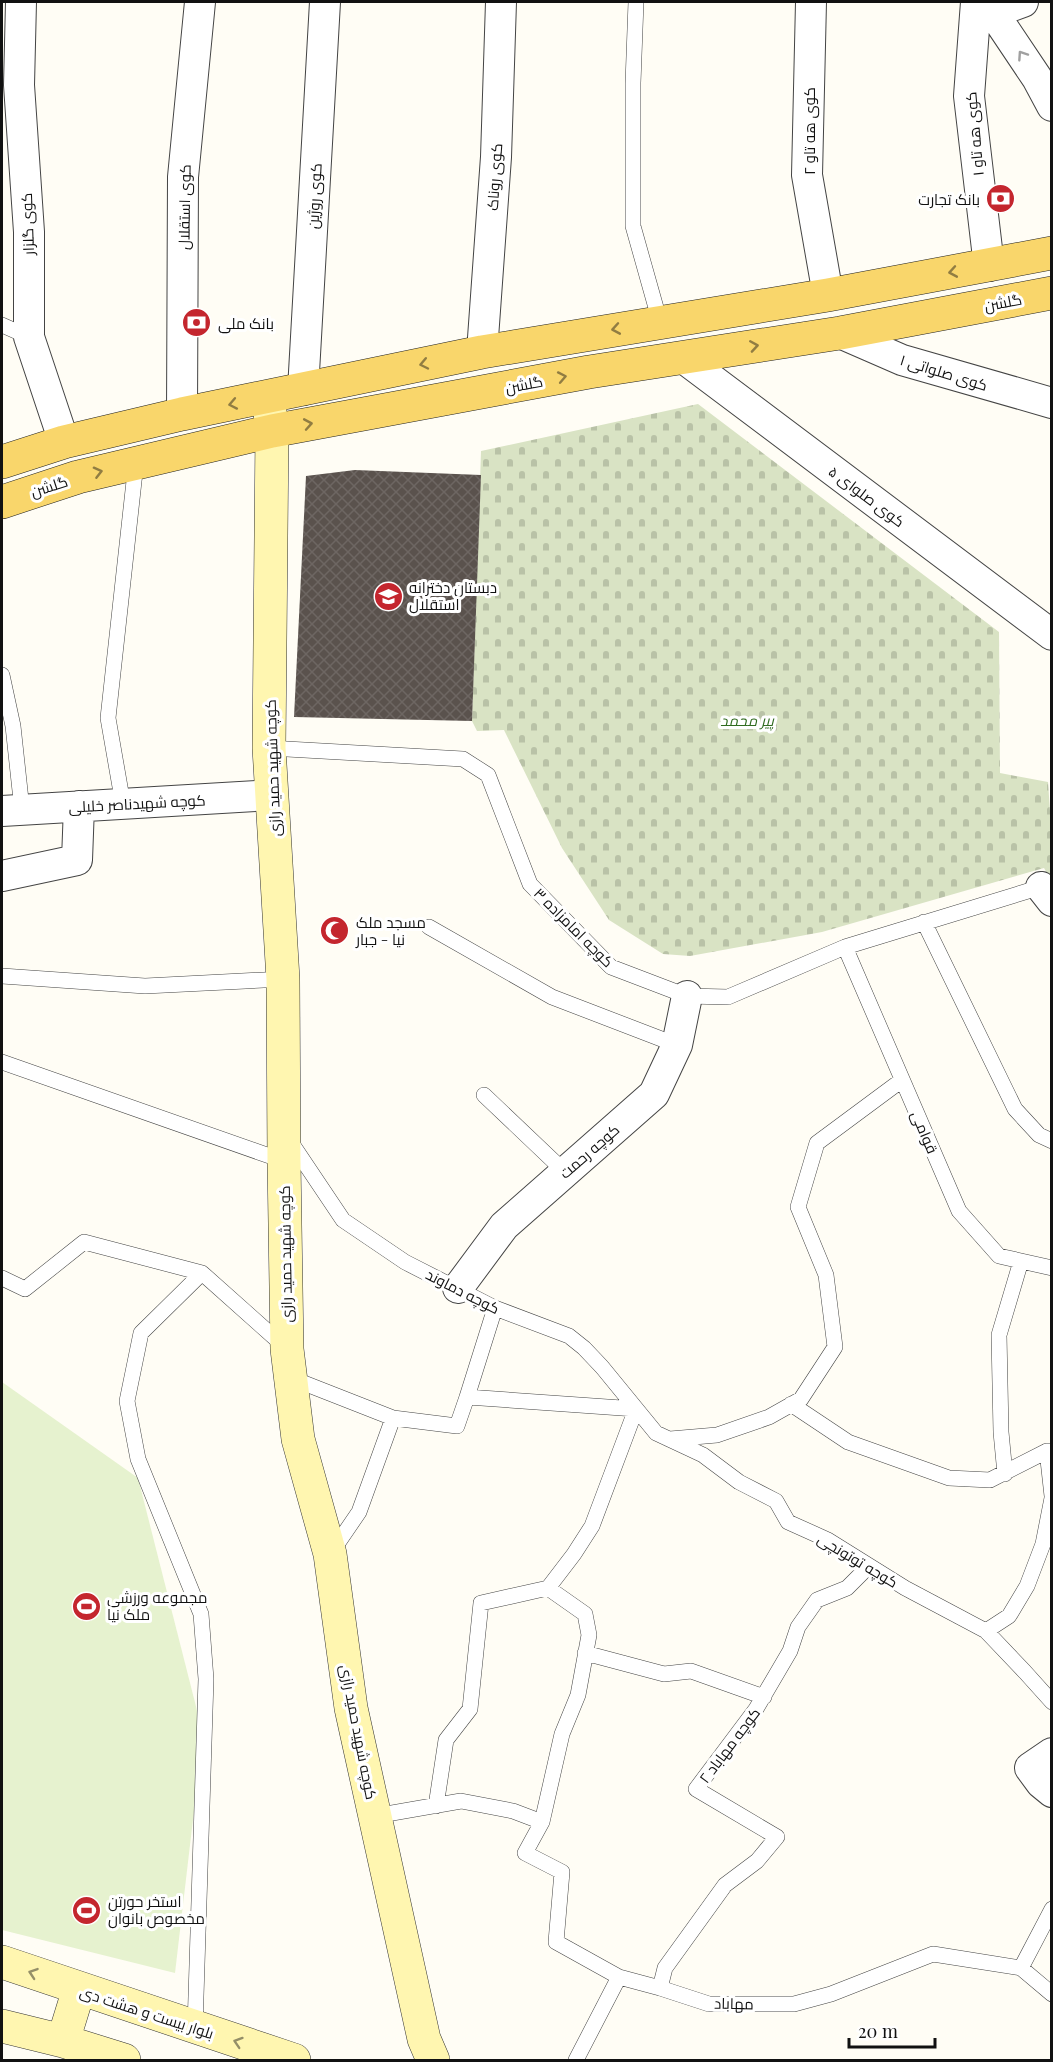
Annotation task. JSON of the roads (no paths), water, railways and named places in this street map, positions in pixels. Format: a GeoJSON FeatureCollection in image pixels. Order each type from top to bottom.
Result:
{"type":"FeatureCollection","features":[{"type":"Feature","properties":{"kind":"main road"},"geometry":{"type":"LineString","coordinates":[[2,462],[64,442],[182,414],[482,352],[828,295],[1052,253]]}},
{"type":"Feature","properties":{"kind":"main road","name":"گلشن"},"geometry":{"type":"LineString","coordinates":[[2,501],[78,477],[272,431],[589,372],[840,333],[1052,292]]}},
{"type":"Feature","properties":{"kind":"street","name":"کوی گلزار"},"geometry":{"type":"LineString","coordinates":[[21,2],[10,83],[29,232],[29,337],[64,442]]}},
{"type":"Feature","properties":{"kind":"street","name":"کوی استقلال"},"geometry":{"type":"LineString","coordinates":[[182,414],[183,177],[200,2]]}},
{"type":"Feature","properties":{"kind":"street","name":"کوی روژین"},"geometry":{"type":"LineString","coordinates":[[303,390],[325,2]]}},
{"type":"Feature","properties":{"kind":"street","name":"کوی روناک"},"geometry":{"type":"LineString","coordinates":[[482,352],[496,157],[501,2]]}},
{"type":"Feature","properties":{"kind":"street","name":"کوی هه تاو ۲"},"geometry":{"type":"LineString","coordinates":[[811,2],[807,175],[828,295]]}},
{"type":"Feature","properties":{"kind":"street"},"geometry":{"type":"LineString","coordinates":[[985,5],[1023,2]]}},
{"type":"Feature","properties":{"kind":"street"},"geometry":{"type":"LineString","coordinates":[[985,5],[1037,78],[1052,106]]}},
{"type":"Feature","properties":{"kind":"street","name":"کوی هه تاو ۱"},"geometry":{"type":"LineString","coordinates":[[985,5],[969,96],[989,266]]}},
{"type":"Feature","properties":{"kind":"street","name":"کوی صلواتی ۱"},"geometry":{"type":"LineString","coordinates":[[840,333],[902,360],[1052,403]]}},
{"type":"Feature","properties":{"kind":"street","name":"کوی صلوای ۵"},"geometry":{"type":"LineString","coordinates":[[682,357],[1052,635]]}},
{"type":"Feature","properties":{"kind":"street","name":"کوچه شهید حمید رازی"},"geometry":{"type":"LineString","coordinates":[[269,397],[272,431],[269,748],[283,979],[289,1364],[298,1439],[330,1554],[351,1708],[424,2039],[433,2061]]}},
{"type":"Feature","properties":{"kind":"street","name":"کوچه شهیدناصر خلیلی"},"geometry":{"type":"LineString","coordinates":[[10,811],[272,795]]}},
{"type":"Feature","properties":{"kind":"street"},"geometry":{"type":"LineString","coordinates":[[2,876],[77,860],[80,806]]}},
{"type":"Feature","properties":{"kind":"street","name":"کوچه رحمت"},"geometry":{"type":"LineString","coordinates":[[458,1288],[504,1226],[654,1094],[677,1045],[687,996]]}},
{"type":"Feature","properties":{"kind":"street"},"geometry":{"type":"LineString","coordinates":[[1052,1754],[1030,1768],[1041,1783],[1052,1792]]}},
{"type":"Feature","properties":{"kind":"street","name":"بلوار بیست و هشت دی"},"geometry":{"type":"LineString","coordinates":[[2,1962],[294,2061]]}},
{"type":"Feature","properties":{"kind":"street"},"geometry":{"type":"LineString","coordinates":[[63,2042],[79,1989]]}},
{"type":"Feature","properties":{"kind":"street"},"geometry":{"type":"LineString","coordinates":[[2,2026],[124,2061]]}},
{"type":"Feature","properties":{"kind":"lane"},"geometry":{"type":"LineString","coordinates":[[636,2],[633,83],[633,226],[660,322]]}},
{"type":"Feature","properties":{"kind":"lane"},"geometry":{"type":"LineString","coordinates":[[2,325],[29,337]]}},
{"type":"Feature","properties":{"kind":"lane"},"geometry":{"type":"LineString","coordinates":[[123,804],[108,718],[136,463]]}},
{"type":"Feature","properties":{"kind":"lane"},"geometry":{"type":"LineString","coordinates":[[2,675],[13,726],[21,800],[10,811]]}},
{"type":"Feature","properties":{"kind":"lane","name":"کوچه امامزاده ۳"},"geometry":{"type":"LineString","coordinates":[[269,748],[463,759],[488,775],[530,884],[611,967],[687,996],[728,997],[845,947],[924,922],[1046,894]]}},
{"type":"Feature","properties":{"kind":"lane"},"geometry":{"type":"LineString","coordinates":[[924,922],[1015,1109],[1039,1135],[1052,1141]]}},
{"type":"Feature","properties":{"kind":"lane"},"geometry":{"type":"LineString","coordinates":[[429,927],[552,997],[677,1045]]}},
{"type":"Feature","properties":{"kind":"lane","name":"قوامی"},"geometry":{"type":"LineString","coordinates":[[845,947],[958,1211],[999,1256],[1052,1268]]}},
{"type":"Feature","properties":{"kind":"lane"},"geometry":{"type":"LineString","coordinates":[[2,976],[145,986],[283,979]]}},
{"type":"Feature","properties":{"kind":"lane"},"geometry":{"type":"LineString","coordinates":[[2,1062],[284,1146]]}},
{"type":"Feature","properties":{"kind":"lane"},"geometry":{"type":"LineString","coordinates":[[663,1436],[717,1435],[770,1417],[801,1399],[835,1347],[826,1275],[798,1207],[817,1143],[902,1080]]}},
{"type":"Feature","properties":{"kind":"lane"},"geometry":{"type":"LineString","coordinates":[[484,1095],[566,1172]]}},
{"type":"Feature","properties":{"kind":"lane","name":"کوچه دماوند"},"geometry":{"type":"LineString","coordinates":[[284,1146],[344,1220],[405,1262],[495,1308],[569,1336],[602,1367],[636,1409],[663,1436]]}},
{"type":"Feature","properties":{"kind":"lane"},"geometry":{"type":"LineString","coordinates":[[2,1278],[25,1289],[84,1242],[202,1273],[289,1364],[393,1418],[457,1426],[495,1308]]}},
{"type":"Feature","properties":{"kind":"lane"},"geometry":{"type":"LineString","coordinates":[[1005,1474],[1000,1432],[999,1335],[1021,1261]]}},
{"type":"Feature","properties":{"kind":"lane"},"geometry":{"type":"LineString","coordinates":[[195,2028],[206,1679],[201,1614],[138,1459],[127,1401],[141,1334],[202,1273]]}},
{"type":"Feature","properties":{"kind":"lane"},"geometry":{"type":"LineString","coordinates":[[436,1806],[446,1740],[470,1709],[481,1603],[548,1588],[592,1526],[618,1451],[636,1409],[467,1396]]}},
{"type":"Feature","properties":{"kind":"lane"},"geometry":{"type":"LineString","coordinates":[[791,1404],[848,1442],[949,1478],[990,1480],[1049,1451],[1052,1497],[1043,1544],[1027,1586],[1009,1616],[986,1632]]}},
{"type":"Feature","properties":{"kind":"lane"},"geometry":{"type":"LineString","coordinates":[[330,1554],[359,1512],[393,1418]]}},
{"type":"Feature","properties":{"kind":"lane","name":"کوچه توتونچی"},"geometry":{"type":"LineString","coordinates":[[663,1436],[703,1455],[740,1482],[776,1501],[788,1522],[828,1540],[905,1588],[986,1632],[1052,1702]]}},
{"type":"Feature","properties":{"kind":"lane","name":"کوچه مهاباد ۲"},"geometry":{"type":"LineString","coordinates":[[660,1988],[665,1968],[725,1885],[757,1861],[777,1837],[696,1790],[764,1697],[790,1651],[798,1627],[817,1600],[847,1588],[869,1566]]}},
{"type":"Feature","properties":{"kind":"lane"},"geometry":{"type":"LineString","coordinates":[[375,1816],[461,1801],[513,1811],[542,1822],[562,1734],[578,1695],[589,1635],[585,1614],[548,1588]]}},
{"type":"Feature","properties":{"kind":"lane"},"geometry":{"type":"LineString","coordinates":[[585,1653],[664,1674],[692,1671],[764,1697]]}},
{"type":"Feature","properties":{"kind":"lane","name":"مهاباد"},"geometry":{"type":"LineString","coordinates":[[542,1822],[525,1853],[562,1872],[556,1942],[619,1977],[709,2004],[794,2004],[831,1994],[933,1954],[1021,1968]]}},
{"type":"Feature","properties":{"kind":"lane"},"geometry":{"type":"LineString","coordinates":[[1052,1909],[1021,1968],[1052,1994]]}},
{"type":"Feature","properties":{"kind":"lane"},"geometry":{"type":"LineString","coordinates":[[576,2061],[619,1977]]}},
{"type":"Feature","properties":{"kind":"place","name":"بانک تجارت"},"geometry":{"type":"Point","coordinates":[1001,199]}},
{"type":"Feature","properties":{"kind":"place","name":"بانک ملی"},"geometry":{"type":"Point","coordinates":[197,323]}},
{"type":"Feature","properties":{"kind":"place","name":"دبستان دخترانه استقلال"},"geometry":{"type":"Point","coordinates":[388,596]}},
{"type":"Feature","properties":{"kind":"place","name":"مسجد ملک نیا - جبار"},"geometry":{"type":"Point","coordinates":[335,931]}},
{"type":"Feature","properties":{"kind":"place","name":"مجموعه ورزشی ملک نیا"},"geometry":{"type":"Point","coordinates":[86,1606]}},
{"type":"Feature","properties":{"kind":"place","name":"استخر حورتن مخصوص بانوان"},"geometry":{"type":"Point","coordinates":[87,1910]}},
{"type":"Feature","properties":{"kind":"park label","name":"پیر محمد"},"geometry":{"type":"Point","coordinates":[747,720]}}]}
